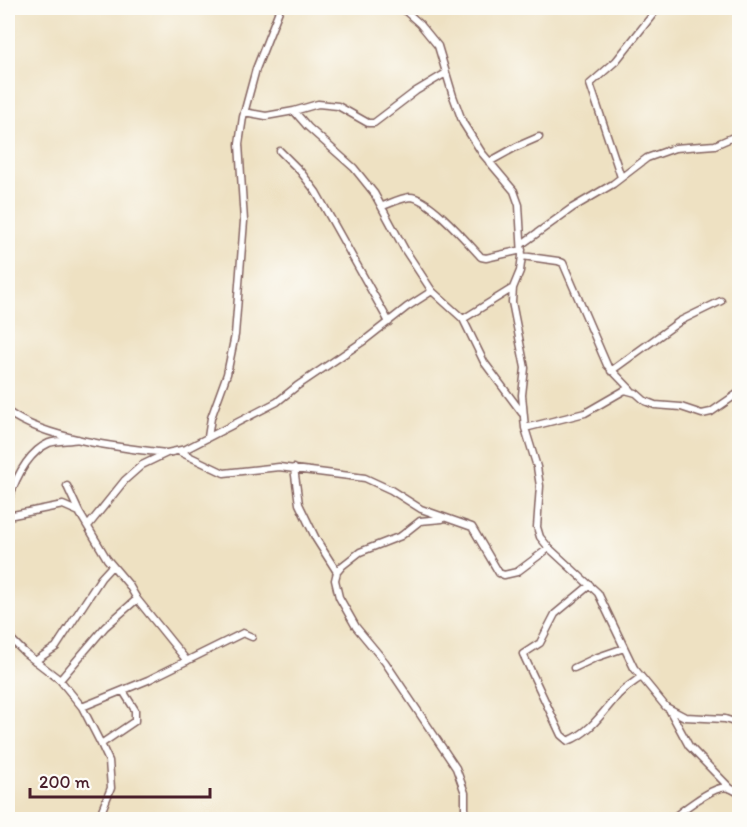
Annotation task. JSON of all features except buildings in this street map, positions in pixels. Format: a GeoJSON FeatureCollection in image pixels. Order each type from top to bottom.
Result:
{"type":"FeatureCollection","features":[{"type":"Feature","properties":{"kind":"street"},"geometry":{"type":"LineString","coordinates":[[208,437],[211,418],[227,374],[235,335],[244,221],[239,144],[244,112],[256,69],[280,8]]}},
{"type":"Feature","properties":{"kind":"street"},"geometry":{"type":"LineString","coordinates":[[402,8],[420,24],[438,46],[463,123],[489,162],[514,191],[516,197],[520,213],[522,250],[513,288],[513,306],[525,368],[522,395],[525,428],[540,486],[537,526],[540,537],[590,585],[604,602],[624,648],[641,677],[670,711],[688,746],[730,788],[740,794]]}},
{"type":"Feature","properties":{"kind":"street"},"geometry":{"type":"LineString","coordinates":[[621,177],[590,84],[616,62],[658,8]]}},
{"type":"Feature","properties":{"kind":"street"},"geometry":{"type":"LineString","coordinates":[[244,112],[266,116],[318,104],[338,106],[362,120],[374,123],[416,91],[446,73]]}},
{"type":"Feature","properties":{"kind":"street"},"geometry":{"type":"LineString","coordinates":[[294,111],[308,127],[354,168],[383,206],[405,250],[432,291],[463,319],[484,362],[523,413]]}},
{"type":"Feature","properties":{"kind":"street"},"geometry":{"type":"LineString","coordinates":[[383,206],[406,198],[417,199],[465,237],[481,257],[486,258],[522,250],[572,208],[613,184],[654,154],[675,148],[715,145],[740,134]]}},
{"type":"Feature","properties":{"kind":"street"},"geometry":{"type":"LineString","coordinates":[[489,162],[539,137]]}},
{"type":"Feature","properties":{"kind":"street"},"geometry":{"type":"LineString","coordinates":[[280,151],[306,177],[316,192],[389,322]]}},
{"type":"Feature","properties":{"kind":"street"},"geometry":{"type":"LineString","coordinates":[[522,250],[558,261],[565,266],[607,365],[631,391],[645,401],[655,405],[679,406],[702,414],[711,412],[740,392]]}},
{"type":"Feature","properties":{"kind":"street"},"geometry":{"type":"LineString","coordinates":[[463,319],[513,288]]}},
{"type":"Feature","properties":{"kind":"street"},"geometry":{"type":"LineString","coordinates":[[88,526],[136,470],[148,461],[178,451],[277,402],[432,291]]}},
{"type":"Feature","properties":{"kind":"street"},"geometry":{"type":"LineString","coordinates":[[611,371],[680,321],[721,302]]}},
{"type":"Feature","properties":{"kind":"street"},"geometry":{"type":"LineString","coordinates":[[525,428],[575,417],[619,391],[631,391]]}},
{"type":"Feature","properties":{"kind":"street"},"geometry":{"type":"LineString","coordinates":[[8,412],[39,428],[117,447],[167,453]]}},
{"type":"Feature","properties":{"kind":"street"},"geometry":{"type":"LineString","coordinates":[[8,501],[16,479],[26,464],[40,450],[50,443],[82,439]]}},
{"type":"Feature","properties":{"kind":"street"},"geometry":{"type":"LineString","coordinates":[[178,451],[224,473],[272,467],[366,478],[391,490],[416,507],[474,528],[499,573],[504,575],[517,572],[549,548]]}},
{"type":"Feature","properties":{"kind":"street"},"geometry":{"type":"LineString","coordinates":[[294,468],[299,504],[316,539],[337,572]]}},
{"type":"Feature","properties":{"kind":"street"},"geometry":{"type":"LineString","coordinates":[[67,486],[79,512],[112,566],[187,661]]}},
{"type":"Feature","properties":{"kind":"street"},"geometry":{"type":"LineString","coordinates":[[8,516],[63,505],[79,512]]}},
{"type":"Feature","properties":{"kind":"street"},"geometry":{"type":"LineString","coordinates":[[446,519],[420,521],[398,537],[360,552],[345,563],[337,572],[335,580],[339,597],[356,627],[385,662],[456,768],[465,793],[465,819]]}},
{"type":"Feature","properties":{"kind":"street"},"geometry":{"type":"LineString","coordinates":[[35,661],[56,647],[98,583],[112,566]]}},
{"type":"Feature","properties":{"kind":"street"},"geometry":{"type":"LineString","coordinates":[[590,585],[555,614],[540,643],[523,654],[561,735],[568,741],[585,732],[620,693],[641,677]]}},
{"type":"Feature","properties":{"kind":"street"},"geometry":{"type":"LineString","coordinates":[[60,680],[105,627],[137,599]]}},
{"type":"Feature","properties":{"kind":"street"},"geometry":{"type":"LineString","coordinates":[[82,708],[244,633],[252,637]]}},
{"type":"Feature","properties":{"kind":"street"},"geometry":{"type":"LineString","coordinates":[[8,636],[60,680],[82,708],[101,744],[109,761],[111,788],[98,819]]}},
{"type":"Feature","properties":{"kind":"street"},"geometry":{"type":"LineString","coordinates":[[574,668],[595,657],[624,648]]}},
{"type":"Feature","properties":{"kind":"street"},"geometry":{"type":"LineString","coordinates":[[101,744],[135,721],[135,710],[123,691]]}},
{"type":"Feature","properties":{"kind":"street"},"geometry":{"type":"LineString","coordinates":[[670,711],[685,717],[724,719],[740,724]]}},
{"type":"Feature","properties":{"kind":"street"},"geometry":{"type":"LineString","coordinates":[[671,819],[720,788],[730,788]]}}]}
